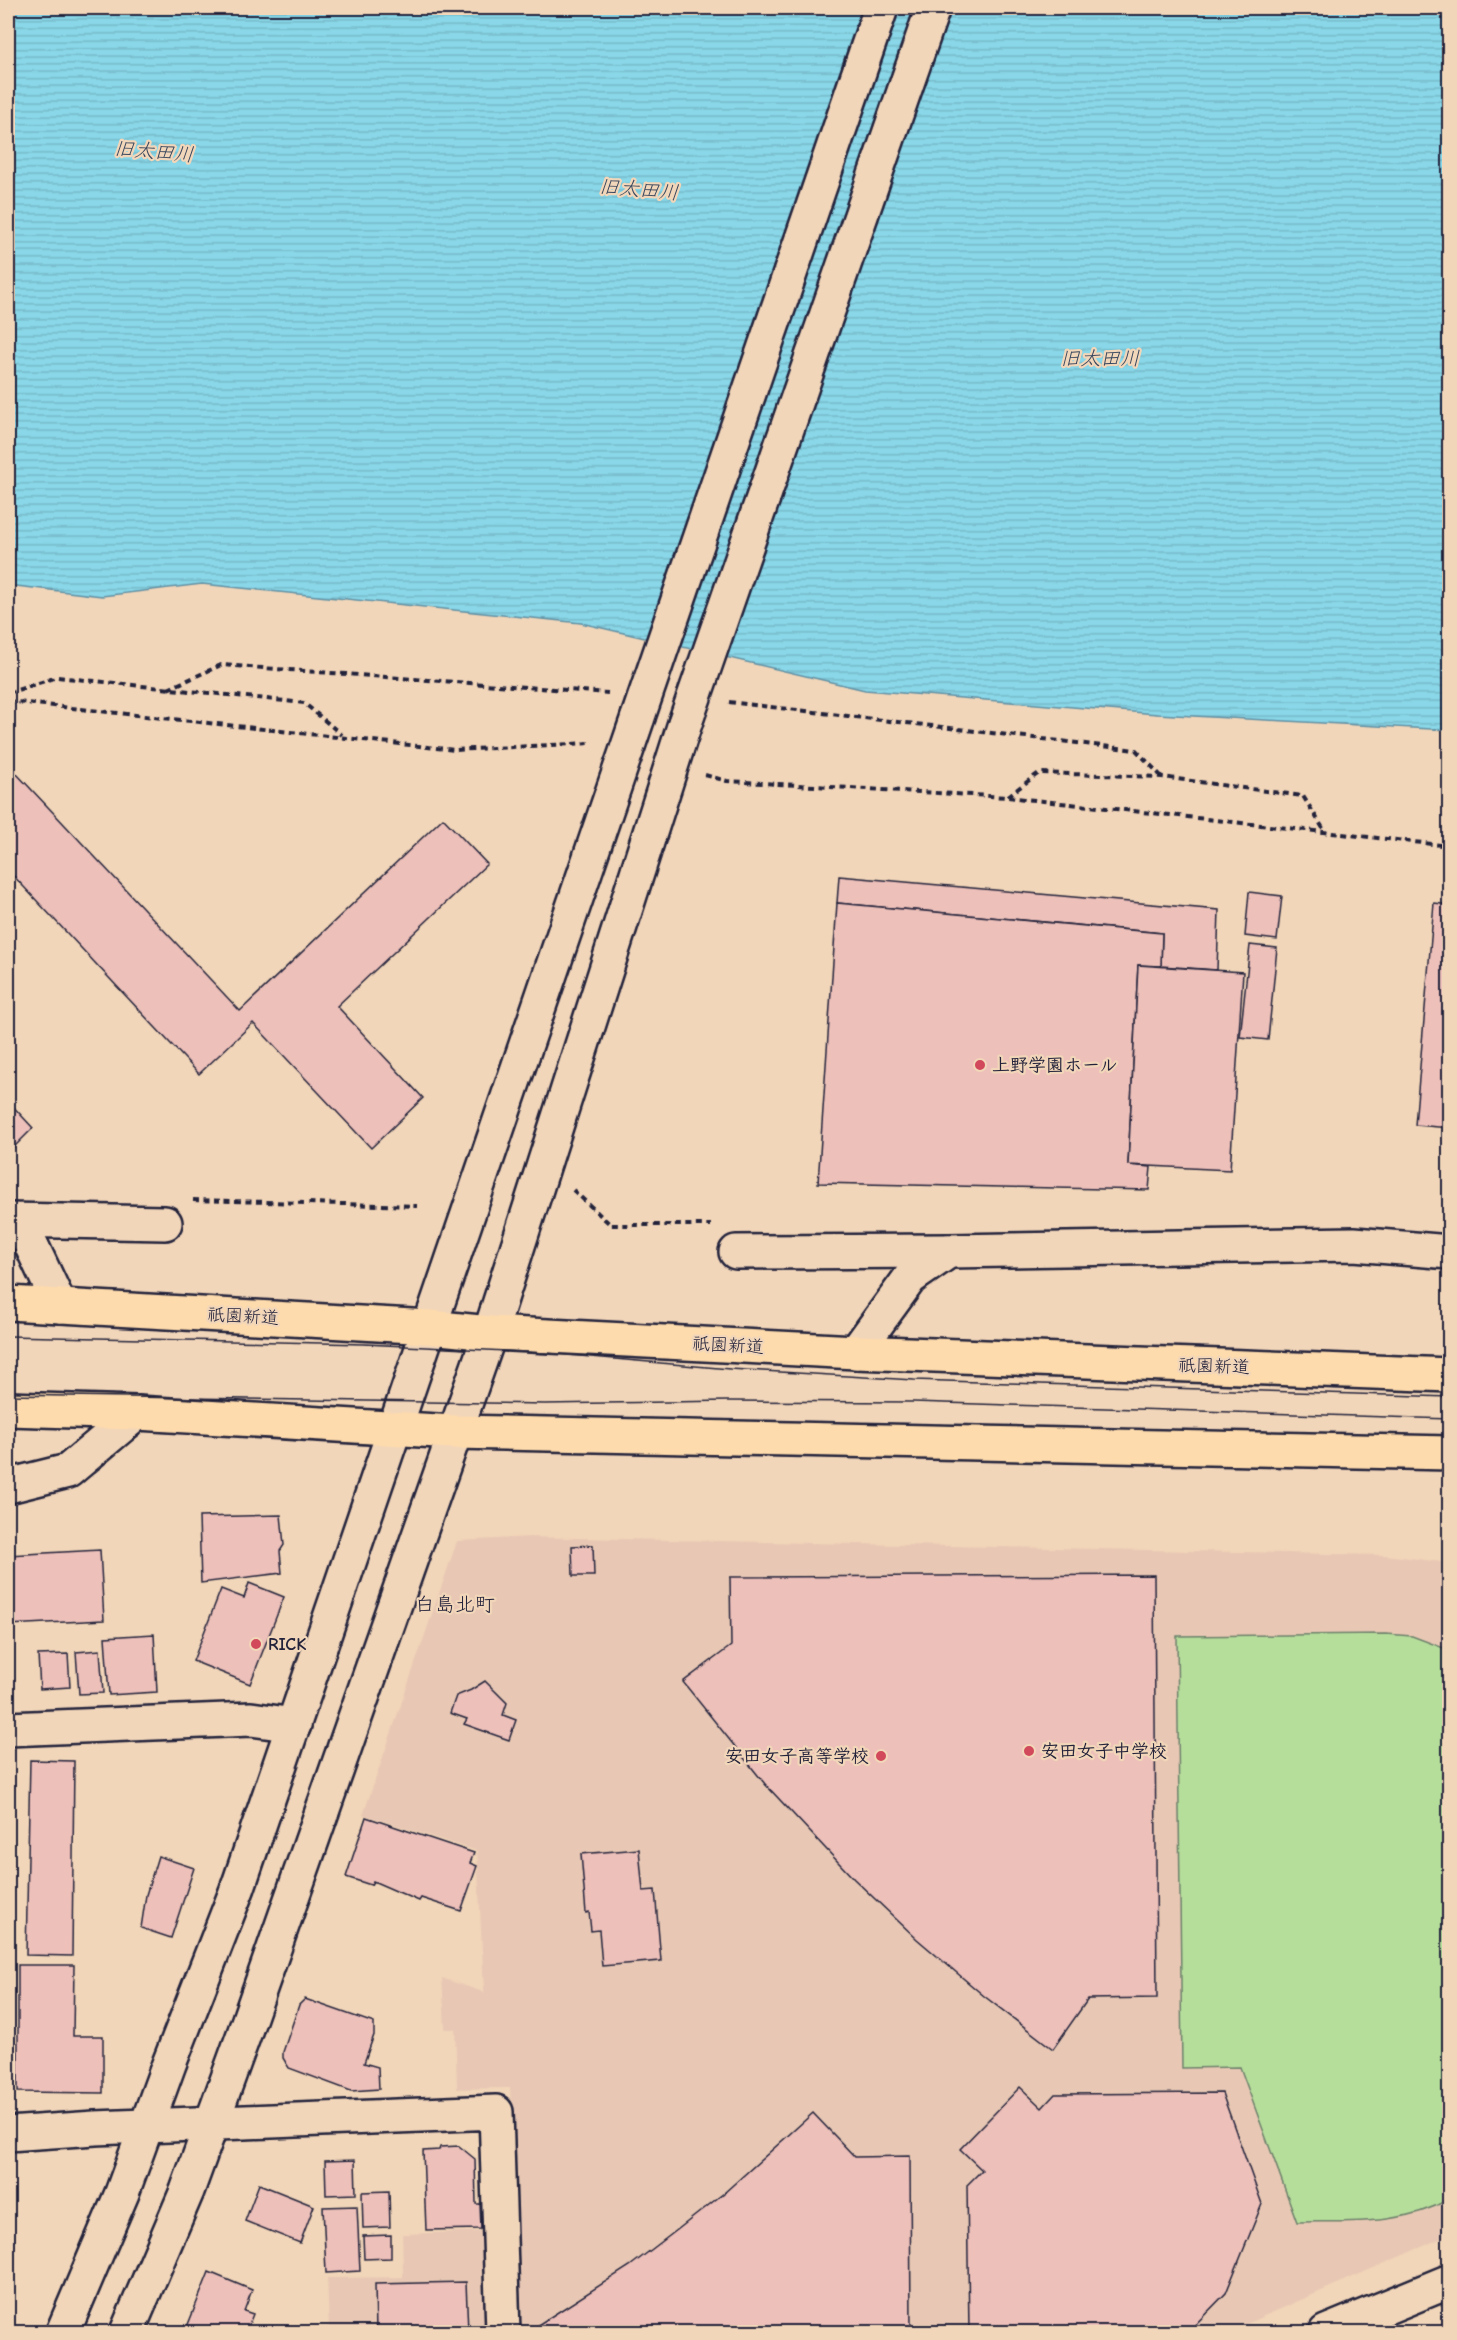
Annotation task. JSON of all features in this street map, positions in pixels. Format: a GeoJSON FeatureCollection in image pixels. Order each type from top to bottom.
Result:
{"type":"FeatureCollection","features":[{"type":"Feature","properties":{"kind":"highway","name":"祇園新道"},"geometry":{"type":"LineString","coordinates":[[8,1304],[856,1352],[1449,1375]]}},
{"type":"Feature","properties":{"kind":"highway"},"geometry":{"type":"LineString","coordinates":[[8,1409],[137,1413],[454,1432],[1449,1453]]}},
{"type":"Feature","properties":{"kind":"street"},"geometry":{"type":"LineString","coordinates":[[63,2332],[123,2193],[169,2064],[238,1887],[881,8]]}},
{"type":"Feature","properties":{"kind":"street"},"geometry":{"type":"LineString","coordinates":[[128,2332],[187,2191],[490,1333],[685,723],[933,8]]}},
{"type":"Feature","properties":{"kind":"street"},"geometry":{"type":"LineString","coordinates":[[60,1306],[14,1220],[174,1211]]}},
{"type":"Feature","properties":{"kind":"street"},"geometry":{"type":"LineString","coordinates":[[736,1252],[1354,1244],[1449,1252]]}},
{"type":"Feature","properties":{"kind":"street"},"geometry":{"type":"LineString","coordinates":[[856,1352],[910,1278],[949,1251]]}},
{"type":"Feature","properties":{"kind":"street"},"geometry":{"type":"LineString","coordinates":[[8,1486],[68,1471],[137,1413]]}},
{"type":"Feature","properties":{"kind":"street"},"geometry":{"type":"LineString","coordinates":[[8,1729],[251,1719],[294,1725]]}},
{"type":"Feature","properties":{"kind":"street"},"geometry":{"type":"LineString","coordinates":[[8,2134],[496,2112],[503,2332]]}},
{"type":"Feature","properties":{"kind":"street"},"geometry":{"type":"LineString","coordinates":[[1326,2332],[1449,2281]]}},
{"type":"Feature","properties":{"kind":"path"},"geometry":{"type":"LineString","coordinates":[[8,693],[57,677],[303,703],[343,736]]}},
{"type":"Feature","properties":{"kind":"path"},"geometry":{"type":"LineString","coordinates":[[8,702],[343,736],[455,750],[596,742]]}},
{"type":"Feature","properties":{"kind":"path"},"geometry":{"type":"LineString","coordinates":[[700,773],[727,781],[1007,796],[1449,846]]}},
{"type":"Feature","properties":{"kind":"path"},"geometry":{"type":"LineString","coordinates":[[1007,796],[1038,773],[1162,777],[1303,796],[1326,833]]}},
{"type":"Feature","properties":{"kind":"path"},"geometry":{"type":"LineString","coordinates":[[174,1211],[417,1206]]}},
{"type":"Feature","properties":{"kind":"shaded area"},"geometry":{"type":"Polygon","coordinates":[[[529,1537],[1386,1555],[1450,1565],[1449,2235],[1228,2332],[517,2332],[510,2088],[457,2089],[455,2029],[445,2029],[442,1978],[484,1992],[477,1851],[363,1815],[457,1541],[529,1537]]]}},
{"type":"Feature","properties":{"kind":"shaded area"},"geometry":{"type":"Polygon","coordinates":[[[482,2231],[485,2332],[329,2332],[327,2278],[403,2277],[402,2234],[482,2231]]]}},
{"type":"Feature","properties":{"kind":"green space"},"geometry":{"type":"Polygon","coordinates":[[[1386,1634],[1412,1636],[1449,1650],[1449,2199],[1431,2208],[1394,2218],[1297,2222],[1240,2067],[1182,2068],[1177,1636],[1386,1634]]]}},
{"type":"Feature","properties":{"kind":"water","name":"旧太田川"},"geometry":{"type":"Polygon","coordinates":[[[8,8],[1449,8],[1449,730],[1157,714],[865,690],[581,623],[202,584],[102,596],[8,585],[8,8]]]}},
{"type":"Feature","properties":{"kind":"building"},"geometry":{"type":"Polygon","coordinates":[[[15,772],[240,1011],[443,818],[487,864],[337,1006],[423,1098],[371,1148],[253,1023],[199,1074],[8,870],[8,780],[15,772]]]}},
{"type":"Feature","properties":{"kind":"building"},"geometry":{"type":"Polygon","coordinates":[[[839,876],[1219,910],[1217,970],[1161,966],[1162,933],[837,903],[839,876]]]}},
{"type":"Feature","properties":{"kind":"building"},"geometry":{"type":"Polygon","coordinates":[[[1249,892],[1282,896],[1277,940],[1245,936],[1249,892]]]}},
{"type":"Feature","properties":{"kind":"building","name":"上野学園ホール"},"geometry":{"type":"Polygon","coordinates":[[[837,903],[1162,933],[1161,966],[1138,965],[1128,1165],[1151,1167],[1149,1190],[818,1183],[837,903]]]}},
{"type":"Feature","properties":{"kind":"building"},"geometry":{"type":"Polygon","coordinates":[[[1434,903],[1450,905],[1450,1128],[1415,1125],[1434,903]]]}},
{"type":"Feature","properties":{"kind":"building"},"geometry":{"type":"Polygon","coordinates":[[[1250,945],[1277,948],[1268,1040],[1240,1037],[1250,945]]]}},
{"type":"Feature","properties":{"kind":"building"},"geometry":{"type":"Polygon","coordinates":[[[1138,965],[1243,972],[1230,1170],[1128,1165],[1138,965]]]}},
{"type":"Feature","properties":{"kind":"building"},"geometry":{"type":"Polygon","coordinates":[[[8,1101],[33,1128],[8,1153],[8,1101]]]}},
{"type":"Feature","properties":{"kind":"building"},"geometry":{"type":"Polygon","coordinates":[[[281,1515],[284,1545],[280,1551],[282,1573],[201,1583],[199,1517],[281,1515]]]}},
{"type":"Feature","properties":{"kind":"building"},"geometry":{"type":"Polygon","coordinates":[[[593,1545],[594,1576],[573,1576],[572,1546],[593,1545]]]}},
{"type":"Feature","properties":{"kind":"building"},"geometry":{"type":"Polygon","coordinates":[[[100,1550],[104,1620],[8,1625],[8,1555],[100,1550]]]}},
{"type":"Feature","properties":{"kind":"building"},"geometry":{"type":"Polygon","coordinates":[[[1154,1575],[1157,1998],[1088,1999],[1053,2049],[984,1996],[917,1939],[854,1879],[765,1784],[683,1682],[731,1646],[730,1577],[1154,1575]]]}},
{"type":"Feature","properties":{"kind":"building"},"geometry":{"type":"Polygon","coordinates":[[[249,1583],[284,1597],[250,1684],[193,1661],[221,1589],[244,1598],[249,1583]]]}},
{"type":"Feature","properties":{"kind":"building"},"geometry":{"type":"Polygon","coordinates":[[[154,1634],[157,1692],[109,1695],[105,1637],[154,1634]]]}},
{"type":"Feature","properties":{"kind":"building"},"geometry":{"type":"Polygon","coordinates":[[[100,1650],[103,1693],[79,1694],[76,1652],[100,1650]]]}},
{"type":"Feature","properties":{"kind":"building"},"geometry":{"type":"Polygon","coordinates":[[[68,1654],[70,1687],[40,1689],[38,1655],[68,1654]]]}},
{"type":"Feature","properties":{"kind":"building"},"geometry":{"type":"Polygon","coordinates":[[[485,1681],[507,1703],[503,1715],[516,1720],[509,1740],[464,1724],[467,1719],[450,1713],[456,1696],[485,1681]]]}},
{"type":"Feature","properties":{"kind":"building"},"geometry":{"type":"Polygon","coordinates":[[[30,1760],[74,1761],[72,1956],[26,1955],[30,1760]]]}},
{"type":"Feature","properties":{"kind":"building"},"geometry":{"type":"Polygon","coordinates":[[[366,1817],[474,1853],[470,1863],[477,1866],[461,1911],[421,1898],[419,1901],[373,1881],[371,1885],[346,1877],[366,1817]]]}},
{"type":"Feature","properties":{"kind":"building"},"geometry":{"type":"Polygon","coordinates":[[[639,1849],[643,1891],[655,1890],[661,1961],[602,1966],[599,1930],[591,1931],[589,1912],[586,1913],[581,1854],[639,1849]]]}},
{"type":"Feature","properties":{"kind":"building"},"geometry":{"type":"Polygon","coordinates":[[[158,1856],[194,1868],[171,1938],[141,1928],[146,1895],[158,1856]]]}},
{"type":"Feature","properties":{"kind":"building"},"geometry":{"type":"Polygon","coordinates":[[[18,1965],[74,1965],[73,2036],[103,2036],[103,2093],[18,2092],[18,1965]]]}},
{"type":"Feature","properties":{"kind":"building"},"geometry":{"type":"Polygon","coordinates":[[[305,1999],[374,2023],[374,2035],[364,2063],[378,2067],[379,2089],[351,2091],[289,2068],[283,2058],[283,2052],[299,2005],[305,1999]]]}},
{"type":"Feature","properties":{"kind":"building"},"geometry":{"type":"Polygon","coordinates":[[[1020,2087],[1042,2108],[1055,2094],[1222,2093],[1262,2204],[1226,2293],[1188,2332],[969,2332],[967,2185],[982,2170],[960,2149],[1020,2087]]]}},
{"type":"Feature","properties":{"kind":"building"},"geometry":{"type":"Polygon","coordinates":[[[813,2113],[855,2157],[910,2156],[911,2332],[532,2332],[530,2330],[630,2266],[677,2230],[724,2193],[813,2113]]]}},
{"type":"Feature","properties":{"kind":"building"},"geometry":{"type":"Polygon","coordinates":[[[459,2146],[475,2159],[476,2204],[480,2204],[481,2229],[426,2230],[423,2151],[459,2146]]]}},
{"type":"Feature","properties":{"kind":"building"},"geometry":{"type":"Polygon","coordinates":[[[355,2160],[356,2194],[326,2195],[325,2161],[355,2160]]]}},
{"type":"Feature","properties":{"kind":"building"},"geometry":{"type":"Polygon","coordinates":[[[259,2184],[314,2206],[300,2243],[245,2221],[259,2184]]]}},
{"type":"Feature","properties":{"kind":"building"},"geometry":{"type":"Polygon","coordinates":[[[389,2191],[390,2227],[363,2228],[362,2192],[389,2191]]]}},
{"type":"Feature","properties":{"kind":"building"},"geometry":{"type":"Polygon","coordinates":[[[357,2206],[360,2271],[326,2273],[323,2207],[357,2206]]]}},
{"type":"Feature","properties":{"kind":"building"},"geometry":{"type":"Polygon","coordinates":[[[391,2235],[391,2258],[364,2259],[363,2236],[391,2235]]]}},
{"type":"Feature","properties":{"kind":"building"},"geometry":{"type":"Polygon","coordinates":[[[209,2272],[252,2290],[244,2311],[253,2314],[246,2332],[185,2332],[209,2272]]]}},
{"type":"Feature","properties":{"kind":"building"},"geometry":{"type":"Polygon","coordinates":[[[466,2282],[468,2332],[376,2332],[375,2284],[466,2282]]]}},
{"type":"Feature","properties":{"kind":"tram line"},"geometry":{"type":"LineString","coordinates":[[8,1336],[364,1344],[545,1353],[730,1369],[914,1380],[1450,1397]]}},
{"type":"Feature","properties":{"kind":"tram line"},"geometry":{"type":"LineString","coordinates":[[8,1395],[545,1404],[728,1401],[913,1402],[1450,1419]]}},
{"type":"Feature","properties":{"kind":"place","name":"上野学園ホール"},"geometry":{"type":"Point","coordinates":[980,1065]}},
{"type":"Feature","properties":{"kind":"place","name":"RICK"},"geometry":{"type":"Point","coordinates":[256,1644]}},
{"type":"Feature","properties":{"kind":"place","name":"安田女子中学校"},"geometry":{"type":"Point","coordinates":[1029,1751]}},
{"type":"Feature","properties":{"kind":"place","name":"安田女子高等学校"},"geometry":{"type":"Point","coordinates":[881,1756]}},
{"type":"Feature","properties":{"kind":"district","name":"白島北町"},"geometry":{"type":"Point","coordinates":[455,1604]}}]}
